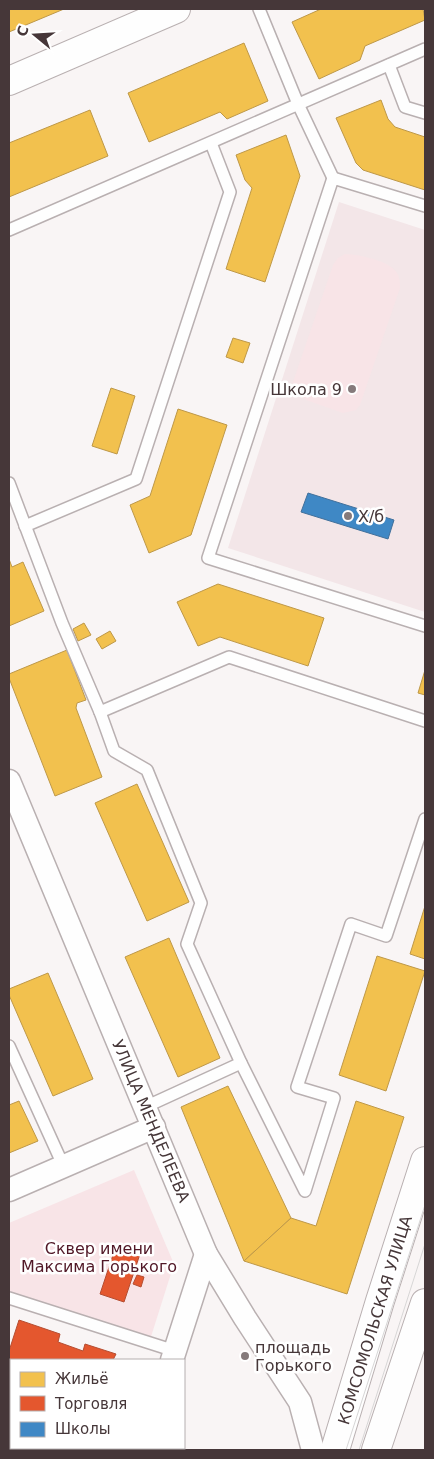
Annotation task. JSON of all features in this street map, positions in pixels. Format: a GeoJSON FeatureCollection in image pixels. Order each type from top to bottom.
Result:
{"type":"FeatureCollection","features":[{"type":"Feature","properties":{"kind":"main road"},"geometry":{"type":"LineString","coordinates":[[9,81],[176,9]]}},
{"type":"Feature","properties":{"kind":"main road","name":"КОМСОМОЛЬСКАЯ УЛИЦА"},"geometry":{"type":"LineString","coordinates":[[335,1450],[425,1161]]}},
{"type":"Feature","properties":{"kind":"main road"},"geometry":{"type":"LineString","coordinates":[[376,1450],[425,1303]]}},
{"type":"Feature","properties":{"kind":"street","name":"УЛИЦА МЕНДЕЛЕЕВА"},"geometry":{"type":"LineString","coordinates":[[9,781],[206,1254],[244,1318],[300,1402],[313,1450]]}},
{"type":"Feature","properties":{"kind":"street"},"geometry":{"type":"LineString","coordinates":[[9,1190],[63,1166],[150,1117]]}},
{"type":"Feature","properties":{"kind":"street"},"geometry":{"type":"LineString","coordinates":[[173,1356],[206,1254]]}},
{"type":"Feature","properties":{"kind":"lane"},"geometry":{"type":"LineString","coordinates":[[259,9],[298,104],[333,178],[208,558],[425,626]]}},
{"type":"Feature","properties":{"kind":"lane"},"geometry":{"type":"LineString","coordinates":[[9,230],[425,49]]}},
{"type":"Feature","properties":{"kind":"lane"},"geometry":{"type":"LineString","coordinates":[[389,65],[405,107],[425,113]]}},
{"type":"Feature","properties":{"kind":"lane"},"geometry":{"type":"LineString","coordinates":[[25,526],[136,479],[230,192],[211,143]]}},
{"type":"Feature","properties":{"kind":"lane"},"geometry":{"type":"LineString","coordinates":[[333,178],[425,206]]}},
{"type":"Feature","properties":{"kind":"lane"},"geometry":{"type":"LineString","coordinates":[[9,483],[62,623],[100,712],[114,751],[147,770],[201,903],[186,944],[241,1063],[305,1191],[334,1098],[297,1087],[351,924],[386,936],[425,819]]}},
{"type":"Feature","properties":{"kind":"lane"},"geometry":{"type":"LineString","coordinates":[[100,712],[229,657],[425,720]]}},
{"type":"Feature","properties":{"kind":"lane"},"geometry":{"type":"LineString","coordinates":[[9,1046],[63,1166]]}},
{"type":"Feature","properties":{"kind":"lane"},"geometry":{"type":"LineString","coordinates":[[150,1117],[241,1063]]}},
{"type":"Feature","properties":{"kind":"lane"},"geometry":{"type":"LineString","coordinates":[[9,1298],[173,1356]]}},
{"type":"Feature","properties":{"kind":"shaded area","name":"Школа 9"},"geometry":{"type":"Polygon","coordinates":[[[339,202],[425,230],[425,612],[228,548],[339,202]]]}},
{"type":"Feature","properties":{"kind":"green space"},"geometry":{"type":"Polygon","coordinates":[[[345,254],[369,258],[387,264],[397,273],[400,288],[360,405],[356,410],[343,413],[306,400],[294,389],[293,382],[333,265],[338,258],[345,254]]]}},
{"type":"Feature","properties":{"kind":"green space","name":"Сквер имени Максима Горького"},"geometry":{"type":"Polygon","coordinates":[[[134,1170],[174,1264],[149,1343],[13,1299],[9,1311],[9,1223],[134,1170]]]}},
{"type":"Feature","properties":{"kind":"building: Жильё"},"geometry":{"type":"Polygon","coordinates":[[[9,9],[64,9],[9,32],[9,9]]]}},
{"type":"Feature","properties":{"kind":"building: Жильё"},"geometry":{"type":"Polygon","coordinates":[[[321,9],[423,9],[425,20],[365,46],[360,60],[319,79],[292,22],[321,9]]]}},
{"type":"Feature","properties":{"kind":"building: Жильё"},"geometry":{"type":"Polygon","coordinates":[[[244,43],[268,101],[227,119],[220,112],[149,142],[128,93],[244,43]]]}},
{"type":"Feature","properties":{"kind":"building: Жильё"},"geometry":{"type":"Polygon","coordinates":[[[381,100],[388,119],[395,127],[425,137],[425,190],[363,170],[356,163],[336,118],[381,100]]]}},
{"type":"Feature","properties":{"kind":"building: Жильё"},"geometry":{"type":"Polygon","coordinates":[[[90,110],[108,156],[9,197],[9,143],[90,110]]]}},
{"type":"Feature","properties":{"kind":"building: Жильё"},"geometry":{"type":"Polygon","coordinates":[[[286,135],[300,176],[265,282],[226,269],[252,188],[245,180],[236,155],[286,135]]]}},
{"type":"Feature","properties":{"kind":"building: Жильё"},"geometry":{"type":"Polygon","coordinates":[[[233,338],[250,343],[243,363],[226,357],[233,338]]]}},
{"type":"Feature","properties":{"kind":"building: Жильё"},"geometry":{"type":"Polygon","coordinates":[[[111,388],[135,396],[117,454],[92,446],[111,388]]]}},
{"type":"Feature","properties":{"kind":"building: Жильё"},"geometry":{"type":"Polygon","coordinates":[[[178,409],[227,425],[191,535],[149,553],[130,505],[150,496],[178,409]]]}},
{"type":"Feature","properties":{"kind":"building: Жильё"},"geometry":{"type":"Polygon","coordinates":[[[9,559],[12,567],[23,562],[44,611],[9,626],[9,559]]]}},
{"type":"Feature","properties":{"kind":"building: Жильё"},"geometry":{"type":"Polygon","coordinates":[[[218,584],[324,618],[308,666],[220,637],[198,646],[177,602],[218,584]]]}},
{"type":"Feature","properties":{"kind":"building: Жильё"},"geometry":{"type":"Polygon","coordinates":[[[84,623],[91,635],[78,641],[73,629],[84,623]]]}},
{"type":"Feature","properties":{"kind":"building: Жильё"},"geometry":{"type":"Polygon","coordinates":[[[110,631],[116,641],[102,649],[96,639],[110,631]]]}},
{"type":"Feature","properties":{"kind":"building: Жильё"},"geometry":{"type":"Polygon","coordinates":[[[67,650],[86,700],[77,703],[76,708],[102,777],[55,796],[9,674],[67,650]]]}},
{"type":"Feature","properties":{"kind":"building: Жильё"},"geometry":{"type":"Polygon","coordinates":[[[425,670],[425,695],[418,693],[425,670]]]}},
{"type":"Feature","properties":{"kind":"building: Жильё"},"geometry":{"type":"Polygon","coordinates":[[[137,784],[189,902],[147,921],[95,803],[137,784]]]}},
{"type":"Feature","properties":{"kind":"building: Жильё"},"geometry":{"type":"Polygon","coordinates":[[[425,906],[425,959],[410,954],[425,906]]]}},
{"type":"Feature","properties":{"kind":"building: Жильё"},"geometry":{"type":"Polygon","coordinates":[[[169,938],[220,1058],[178,1077],[125,957],[169,938]]]}},
{"type":"Feature","properties":{"kind":"building: Жильё"},"geometry":{"type":"Polygon","coordinates":[[[377,956],[425,971],[386,1091],[339,1075],[377,956]]]}},
{"type":"Feature","properties":{"kind":"building: Жильё"},"geometry":{"type":"Polygon","coordinates":[[[48,973],[93,1079],[53,1096],[9,995],[9,989],[48,973]]]}},
{"type":"Feature","properties":{"kind":"building: Жильё"},"geometry":{"type":"Polygon","coordinates":[[[228,1086],[291,1218],[244,1261],[181,1107],[228,1086]]]}},
{"type":"Feature","properties":{"kind":"building: Жильё"},"geometry":{"type":"Polygon","coordinates":[[[19,1101],[38,1141],[9,1153],[9,1105],[19,1101]]]}},
{"type":"Feature","properties":{"kind":"building: Жильё"},"geometry":{"type":"Polygon","coordinates":[[[356,1101],[404,1117],[347,1294],[244,1261],[291,1218],[316,1226],[356,1101]]]}},
{"type":"Feature","properties":{"kind":"building: Торговля"},"geometry":{"type":"Polygon","coordinates":[[[116,1246],[140,1254],[124,1302],[100,1294],[116,1246]]]}},
{"type":"Feature","properties":{"kind":"building: Торговля"},"geometry":{"type":"Polygon","coordinates":[[[137,1275],[144,1277],[141,1287],[133,1284],[137,1275]]]}},
{"type":"Feature","properties":{"kind":"building: Торговля"},"geometry":{"type":"Polygon","coordinates":[[[19,1320],[60,1334],[58,1342],[83,1351],[85,1344],[116,1354],[114,1359],[10,1359],[10,1449],[112,1450],[9,1450],[9,1351],[19,1320]]]}},
{"type":"Feature","properties":{"kind":"building: Школы","name":"Х/б"},"geometry":{"type":"Polygon","coordinates":[[[308,493],[394,520],[388,539],[301,512],[308,493]]]}},
{"type":"Feature","properties":{"kind":"tram line"},"geometry":{"type":"LineString","coordinates":[[346,1450],[425,1205]]}},
{"type":"Feature","properties":{"kind":"tram line"},"geometry":{"type":"LineString","coordinates":[[359,1450],[425,1244]]}},
{"type":"Feature","properties":{"kind":"place","name":"Школа 9"},"geometry":{"type":"Point","coordinates":[352,389]}},
{"type":"Feature","properties":{"kind":"place","name":"Х/б"},"geometry":{"type":"Point","coordinates":[348,516]}},
{"type":"Feature","properties":{"kind":"place","name":"площадь Горького"},"geometry":{"type":"Point","coordinates":[245,1356]}}]}
